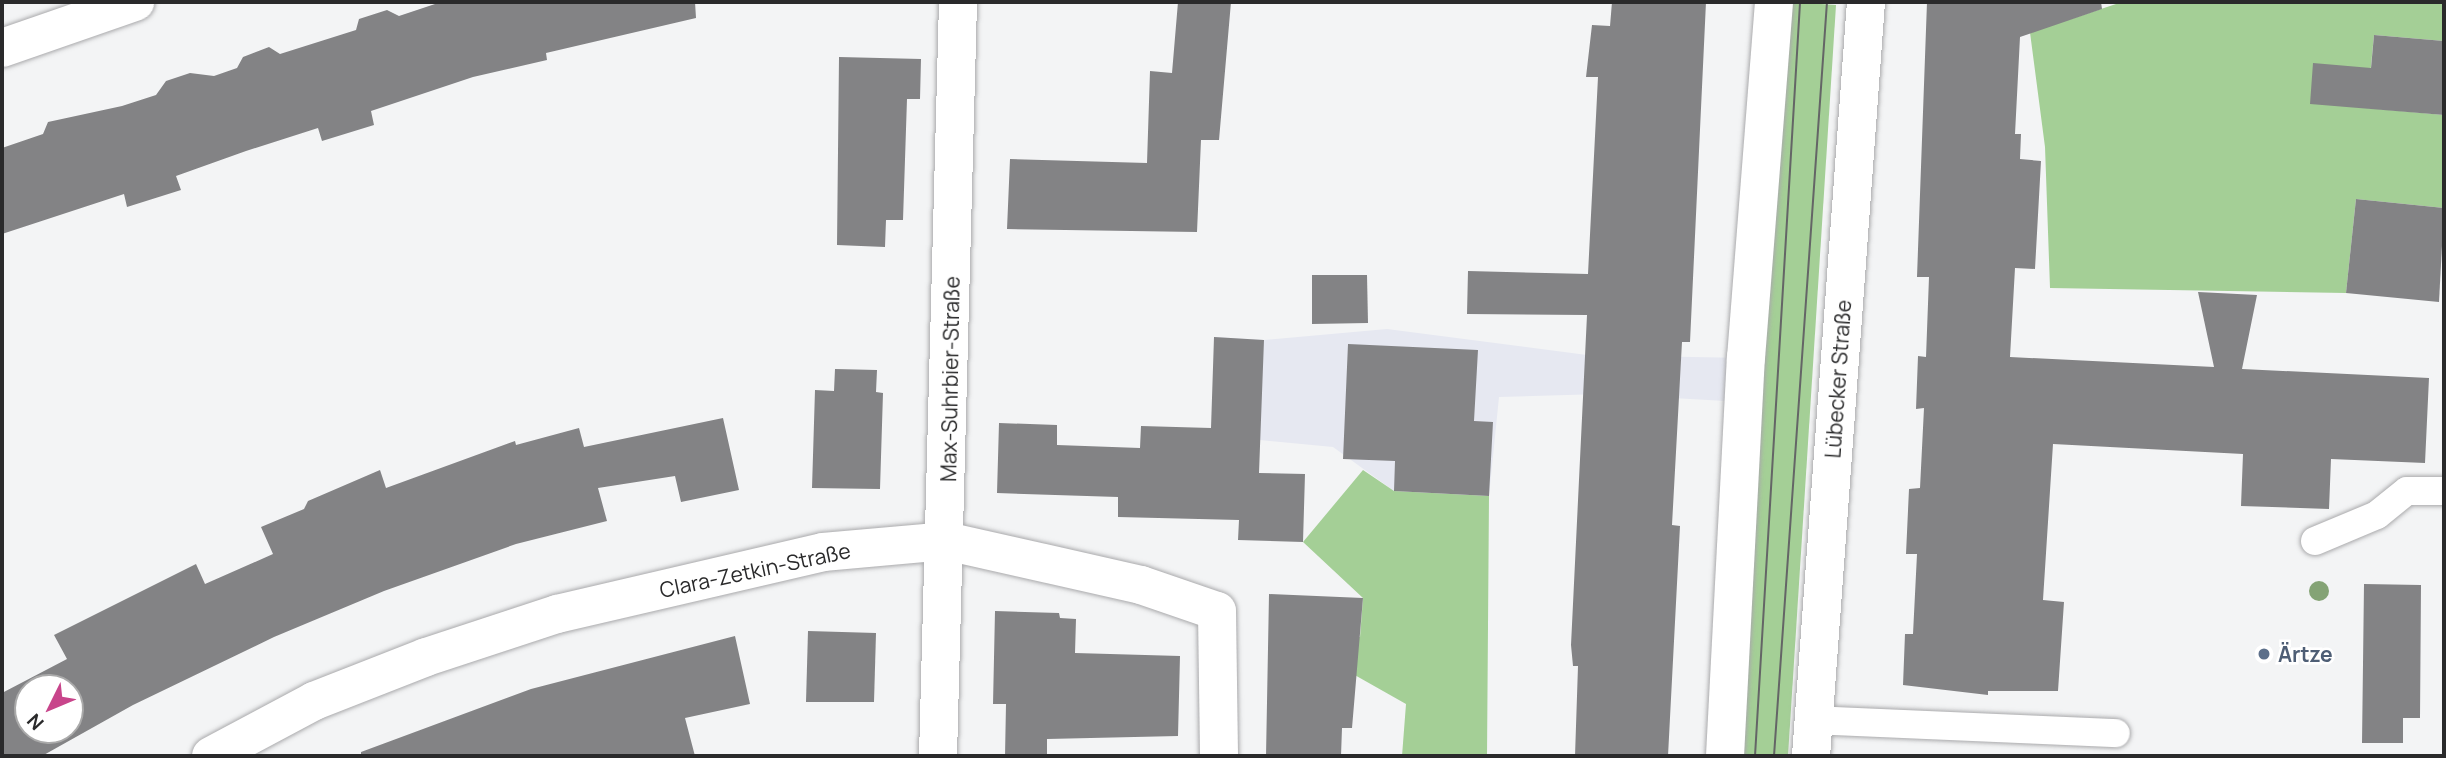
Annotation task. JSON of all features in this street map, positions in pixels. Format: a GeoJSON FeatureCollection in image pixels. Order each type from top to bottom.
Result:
{"type":"FeatureCollection","features":[{"type":"Feature","properties":{"kind":"street"},"geometry":{"type":"LineString","coordinates":[[2,48],[135,2]]}},
{"type":"Feature","properties":{"kind":"street","name":"Max-Suhrbier-Straße"},"geometry":{"type":"LineString","coordinates":[[938,756],[946,541],[957,2]]}},
{"type":"Feature","properties":{"kind":"street"},"geometry":{"type":"LineString","coordinates":[[1725,756],[1746,358],[1774,2]]}},
{"type":"Feature","properties":{"kind":"street","name":"Lübecker Straße"},"geometry":{"type":"LineString","coordinates":[[1812,738],[1866,2]]}},
{"type":"Feature","properties":{"kind":"street","name":"Clara-Zetkin-Straße"},"geometry":{"type":"LineString","coordinates":[[211,756],[314,701],[426,657],[557,614],[822,552],[946,541],[1141,585],[1217,611],[1219,756]]}},
{"type":"Feature","properties":{"kind":"lane"},"geometry":{"type":"LineString","coordinates":[[2315,541],[2376,515],[2407,491],[2444,491]]}},
{"type":"Feature","properties":{"kind":"lane"},"geometry":{"type":"LineString","coordinates":[[1812,738],[2116,733]]}},
{"type":"Feature","properties":{"kind":"shaded area"},"geometry":{"type":"Polygon","coordinates":[[[1387,329],[1587,355],[1746,358],[1743,402],[1602,394],[1499,397],[1489,496],[1394,491],[1333,447],[1260,440],[1214,337],[1264,340],[1387,329]]]}},
{"type":"Feature","properties":{"kind":"green space"},"geometry":{"type":"Polygon","coordinates":[[[1791,2],[1836,5],[1788,756],[1725,756],[1791,2]]]}},
{"type":"Feature","properties":{"kind":"green space"},"geometry":{"type":"Polygon","coordinates":[[[2026,2],[2061,2],[2068,20],[2122,2],[2444,2],[2444,41],[2374,35],[2367,108],[2444,115],[2444,208],[2356,199],[2346,293],[2050,288],[2045,147],[2026,2]]]}},
{"type":"Feature","properties":{"kind":"green space"},"geometry":{"type":"Polygon","coordinates":[[[1363,470],[1394,491],[1489,496],[1487,756],[1402,756],[1406,704],[1337,665],[1337,637],[1360,637],[1363,598],[1303,542],[1363,470]]]}},
{"type":"Feature","properties":{"kind":"building"},"geometry":{"type":"Polygon","coordinates":[[[441,2],[695,2],[696,18],[546,53],[547,60],[473,77],[371,111],[374,125],[322,141],[318,128],[246,151],[176,176],[181,190],[127,207],[124,194],[2,234],[2,148],[43,134],[48,122],[122,106],[156,95],[166,81],[190,73],[214,76],[237,68],[243,57],[269,47],[280,54],[356,30],[359,19],[387,10],[399,16],[441,2]]]}},
{"type":"Feature","properties":{"kind":"building"},"geometry":{"type":"Polygon","coordinates":[[[1178,2],[1231,2],[1219,140],[1201,140],[1197,232],[1007,229],[1010,159],[1147,163],[1150,71],[1172,73],[1178,2]]]}},
{"type":"Feature","properties":{"kind":"building"},"geometry":{"type":"Polygon","coordinates":[[[1612,2],[1706,2],[1690,342],[1682,342],[1672,525],[1680,526],[1668,756],[1575,756],[1578,666],[1573,666],[1571,645],[1587,315],[1467,314],[1468,271],[1588,274],[1598,77],[1586,77],[1592,25],[1610,26],[1612,2]]]}},
{"type":"Feature","properties":{"kind":"building"},"geometry":{"type":"Polygon","coordinates":[[[1927,2],[2101,2],[2102,9],[2020,37],[2015,134],[2021,134],[2020,159],[2041,161],[2035,269],[2015,268],[2010,357],[2214,367],[2198,292],[2257,295],[2242,369],[2429,378],[2425,463],[2331,459],[2329,509],[2241,506],[2243,454],[2053,444],[2043,600],[2064,602],[2058,691],[1988,691],[1988,695],[1903,685],[1905,634],[1913,634],[1917,554],[1906,554],[1909,489],[1920,488],[1924,408],[1916,409],[1918,356],[1926,357],[1929,277],[1917,277],[1927,2]]]}},
{"type":"Feature","properties":{"kind":"building"},"geometry":{"type":"Polygon","coordinates":[[[2374,35],[2444,41],[2444,115],[2310,104],[2313,63],[2371,68],[2374,35]]]}},
{"type":"Feature","properties":{"kind":"building"},"geometry":{"type":"Polygon","coordinates":[[[839,57],[921,59],[920,99],[907,99],[903,220],[886,220],[885,247],[837,245],[839,57]]]}},
{"type":"Feature","properties":{"kind":"building"},"geometry":{"type":"Polygon","coordinates":[[[2356,199],[2444,208],[2439,302],[2346,293],[2356,199]]]}},
{"type":"Feature","properties":{"kind":"building"},"geometry":{"type":"Polygon","coordinates":[[[1312,275],[1367,275],[1368,323],[1312,324],[1312,275]]]}},
{"type":"Feature","properties":{"kind":"building"},"geometry":{"type":"Polygon","coordinates":[[[1214,337],[1264,340],[1259,473],[1305,474],[1303,542],[1238,540],[1239,520],[1118,517],[1118,497],[997,493],[999,423],[1057,425],[1057,445],[1140,448],[1141,426],[1211,428],[1214,337]]]}},
{"type":"Feature","properties":{"kind":"building"},"geometry":{"type":"Polygon","coordinates":[[[1348,344],[1478,350],[1474,421],[1493,422],[1489,496],[1394,491],[1395,461],[1343,459],[1348,344]]]}},
{"type":"Feature","properties":{"kind":"building"},"geometry":{"type":"Polygon","coordinates":[[[835,369],[877,370],[876,392],[883,393],[880,489],[812,488],[815,390],[834,391],[835,369]]]}},
{"type":"Feature","properties":{"kind":"building"},"geometry":{"type":"Polygon","coordinates":[[[723,418],[739,490],[681,502],[675,476],[598,488],[607,521],[516,544],[384,591],[274,637],[133,705],[84,732],[84,674],[38,674],[67,659],[54,635],[196,564],[205,584],[273,554],[261,527],[304,509],[308,501],[380,470],[386,488],[515,441],[516,445],[579,428],[584,447],[723,418]]]}},
{"type":"Feature","properties":{"kind":"building"},"geometry":{"type":"Polygon","coordinates":[[[2364,584],[2421,585],[2420,718],[2403,718],[2403,743],[2362,743],[2364,584]]]}},
{"type":"Feature","properties":{"kind":"building"},"geometry":{"type":"Polygon","coordinates":[[[1269,594],[1363,598],[1352,728],[1342,728],[1341,756],[1266,756],[1269,594]]]}},
{"type":"Feature","properties":{"kind":"building"},"geometry":{"type":"Polygon","coordinates":[[[995,611],[1059,613],[1060,618],[1076,619],[1075,653],[1180,656],[1178,736],[1047,739],[1047,756],[1005,756],[1006,704],[993,704],[995,611]]]}},
{"type":"Feature","properties":{"kind":"building"},"geometry":{"type":"Polygon","coordinates":[[[808,631],[876,633],[874,702],[806,702],[808,631]]]}},
{"type":"Feature","properties":{"kind":"building"},"geometry":{"type":"Polygon","coordinates":[[[735,636],[750,704],[685,718],[695,756],[361,756],[361,752],[531,689],[735,636]]]}},
{"type":"Feature","properties":{"kind":"building"},"geometry":{"type":"Polygon","coordinates":[[[14,687],[14,744],[63,744],[42,756],[2,756],[2,693],[14,687]]]}},
{"type":"Feature","properties":{"kind":"tram line"},"geometry":{"type":"LineString","coordinates":[[1755,756],[1800,2]]}},
{"type":"Feature","properties":{"kind":"tram line"},"geometry":{"type":"LineString","coordinates":[[1774,756],[1827,2]]}},
{"type":"Feature","properties":{"kind":"place","name":"Ärtze"},"geometry":{"type":"Point","coordinates":[2264,654]}}]}
